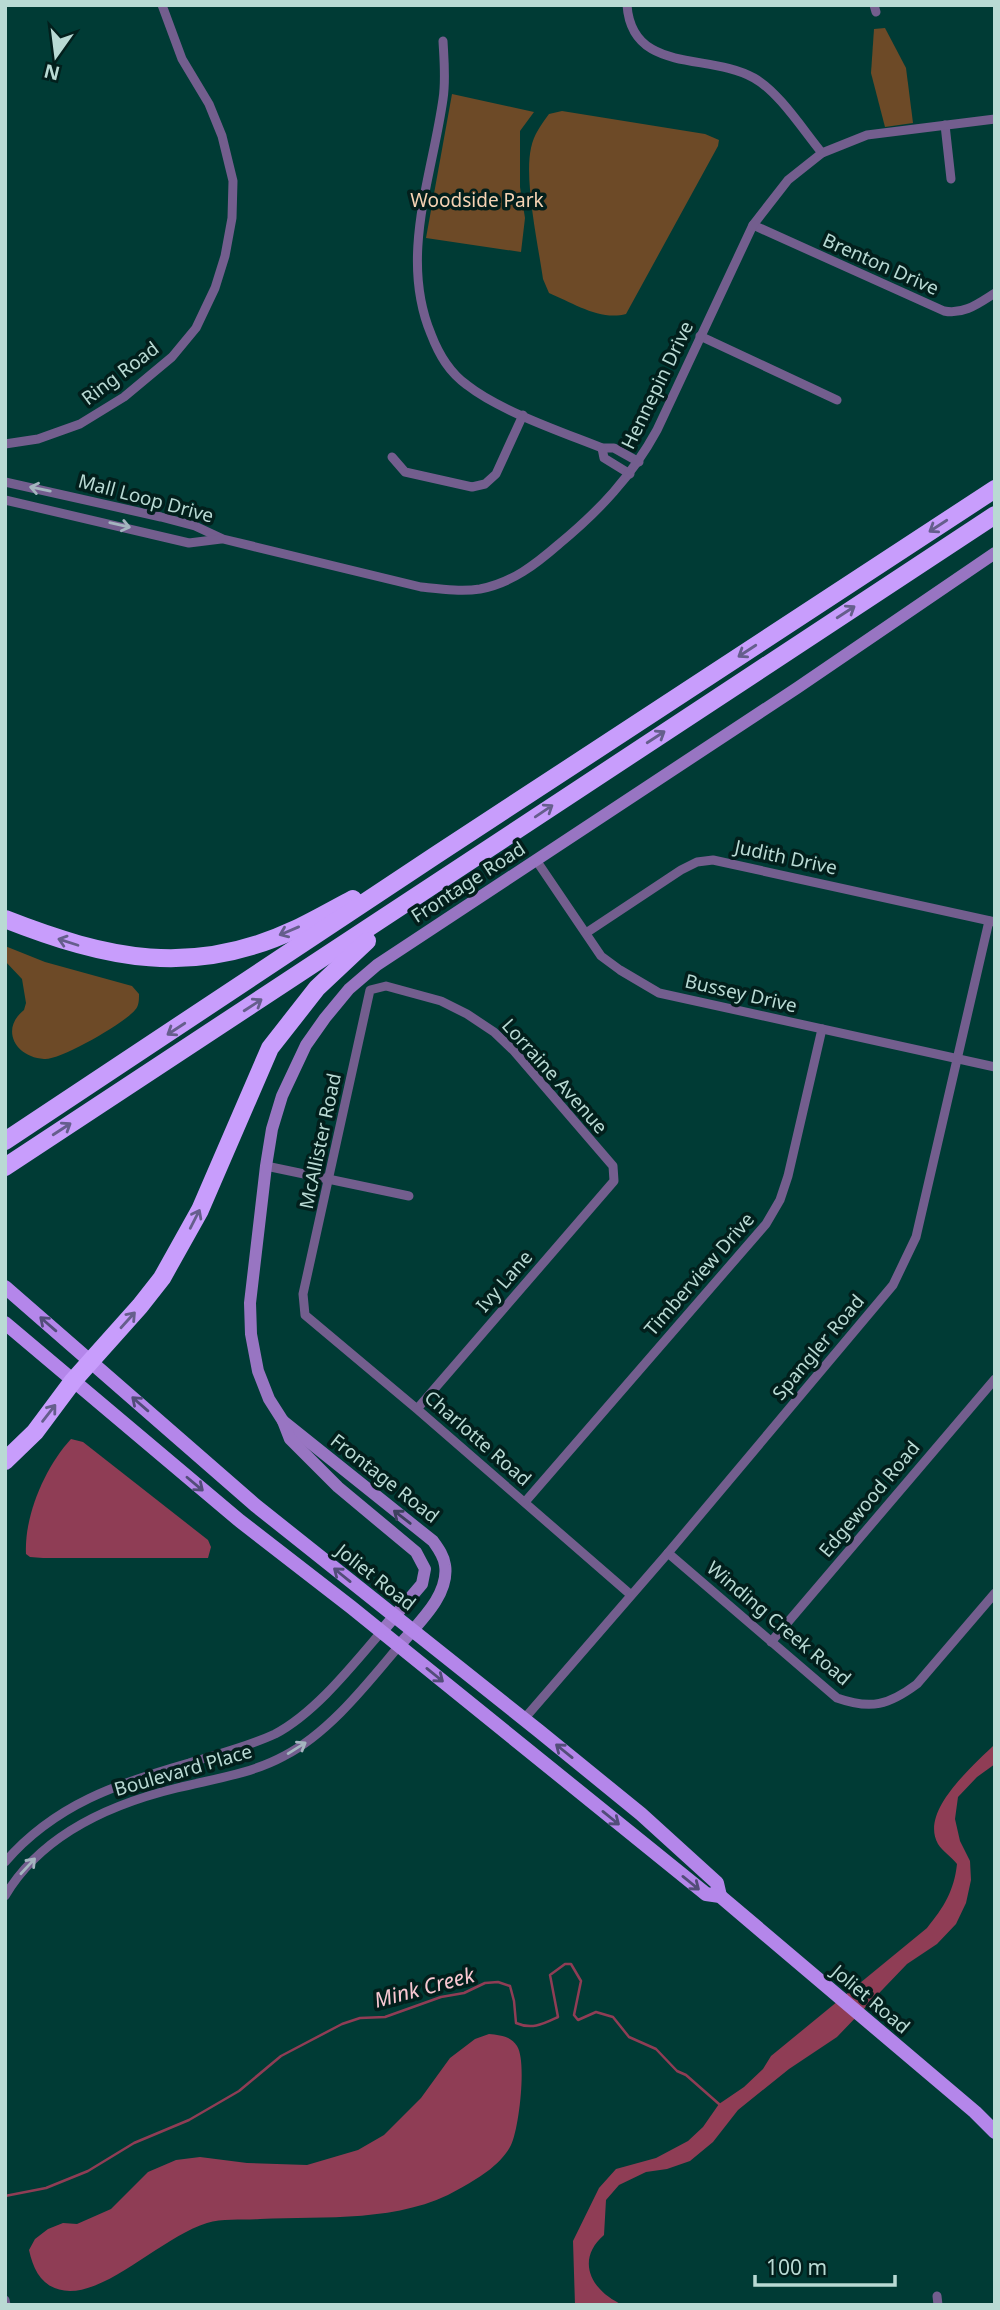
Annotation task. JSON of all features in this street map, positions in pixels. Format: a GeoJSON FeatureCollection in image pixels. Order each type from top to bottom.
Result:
{"type":"FeatureCollection","features":[{"type":"Feature","properties":{"kind":"highway"},"geometry":{"type":"LineString","coordinates":[[5,1141],[995,489]]}},
{"type":"Feature","properties":{"kind":"highway"},"geometry":{"type":"LineString","coordinates":[[5,1167],[995,515]]}},
{"type":"Feature","properties":{"kind":"highway"},"geometry":{"type":"LineString","coordinates":[[5,919],[80,947],[131,957],[183,959],[215,956],[250,947],[295,930],[436,855]]}},
{"type":"Feature","properties":{"kind":"highway"},"geometry":{"type":"LineString","coordinates":[[5,1461],[34,1432],[73,1381],[141,1307],[162,1278],[200,1210],[270,1048],[317,988],[402,908]]}},
{"type":"Feature","properties":{"kind":"main road","name":"Joliet Road"},"geometry":{"type":"LineString","coordinates":[[5,1287],[255,1504],[650,1823],[717,1883],[720,1896]]}},
{"type":"Feature","properties":{"kind":"main road","name":"Joliet Road"},"geometry":{"type":"LineString","coordinates":[[5,1323],[240,1521],[706,1894],[720,1896],[975,2112],[995,2132]]}},
{"type":"Feature","properties":{"kind":"street","name":"Ring Road"},"geometry":{"type":"LineString","coordinates":[[5,444],[38,439],[80,424],[124,397],[172,357],[196,328],[215,288],[225,256],[232,218],[233,181],[222,136],[209,104],[182,59],[162,5]]}},
{"type":"Feature","properties":{"kind":"street"},"geometry":{"type":"LineString","coordinates":[[627,5],[631,28],[644,44],[664,57],[732,68],[756,79],[775,97],[822,153]]}},
{"type":"Feature","properties":{"kind":"street"},"geometry":{"type":"LineString","coordinates":[[443,41],[444,95],[419,219],[418,285],[423,315],[436,348],[450,371],[488,398],[602,448],[614,448],[639,462]]}},
{"type":"Feature","properties":{"kind":"street","name":"Hennepin Drive"},"geometry":{"type":"LineString","coordinates":[[223,539],[421,587],[451,590],[479,589],[506,581],[534,566],[596,513],[639,462],[657,430],[753,225],[788,180],[822,153],[867,135],[995,119]]}},
{"type":"Feature","properties":{"kind":"street"},"geometry":{"type":"LineString","coordinates":[[945,125],[951,179]]}},
{"type":"Feature","properties":{"kind":"street","name":"Brenton Drive"},"geometry":{"type":"LineString","coordinates":[[753,225],[944,311],[953,313],[964,310],[995,293]]}},
{"type":"Feature","properties":{"kind":"street"},"geometry":{"type":"LineString","coordinates":[[700,336],[837,400]]}},
{"type":"Feature","properties":{"kind":"street"},"geometry":{"type":"LineString","coordinates":[[392,457],[405,472],[472,487],[485,484],[496,474],[523,415]]}},
{"type":"Feature","properties":{"kind":"street"},"geometry":{"type":"LineString","coordinates":[[602,448],[604,458],[630,474]]}},
{"type":"Feature","properties":{"kind":"street","name":"Mall Loop Drive"},"geometry":{"type":"LineString","coordinates":[[5,482],[161,517],[195,526],[223,539]]}},
{"type":"Feature","properties":{"kind":"street","name":"Mall Loop Drive"},"geometry":{"type":"LineString","coordinates":[[5,500],[189,543],[223,539]]}},
{"type":"Feature","properties":{"kind":"street","name":"Frontage Road"},"geometry":{"type":"LineString","coordinates":[[382,1632],[422,1584],[425,1569],[416,1552],[338,1487],[290,1439],[284,1421],[262,1383],[251,1335],[250,1304],[272,1129],[282,1096],[306,1045],[349,989],[377,965],[797,688],[995,552]]}},
{"type":"Feature","properties":{"kind":"street","name":"Bussey Drive"},"geometry":{"type":"LineString","coordinates":[[536,860],[601,956],[620,971],[659,993],[995,1067]]}},
{"type":"Feature","properties":{"kind":"street","name":"Judith Drive"},"geometry":{"type":"LineString","coordinates":[[586,933],[681,870],[697,862],[713,860],[992,921]]}},
{"type":"Feature","properties":{"kind":"street","name":"Spangler Road"},"geometry":{"type":"LineString","coordinates":[[524,1719],[668,1553],[893,1285],[916,1237],[992,921]]}},
{"type":"Feature","properties":{"kind":"street","name":"Lorraine Avenue"},"geometry":{"type":"LineString","coordinates":[[378,986],[414,992],[441,1001],[494,1032],[514,1051],[613,1166],[615,1175]]}},
{"type":"Feature","properties":{"kind":"street","name":"McAllister Road"},"geometry":{"type":"LineString","coordinates":[[302,1307],[370,990],[378,986]]}},
{"type":"Feature","properties":{"kind":"street","name":"Timberview Drive"},"geometry":{"type":"LineString","coordinates":[[525,1502],[766,1224],[780,1200],[788,1176],[822,1029]]}},
{"type":"Feature","properties":{"kind":"street"},"geometry":{"type":"LineString","coordinates":[[266,1166],[409,1196]]}},
{"type":"Feature","properties":{"kind":"street","name":"Ivy Lane"},"geometry":{"type":"LineString","coordinates":[[417,1409],[614,1181],[615,1175]]}},
{"type":"Feature","properties":{"kind":"street","name":"Charlotte Road"},"geometry":{"type":"LineString","coordinates":[[302,1307],[304,1315],[631,1595]]}},
{"type":"Feature","properties":{"kind":"street","name":"Edgewood Road"},"geometry":{"type":"LineString","coordinates":[[771,1642],[995,1379]]}},
{"type":"Feature","properties":{"kind":"street","name":"Frontage Road"},"geometry":{"type":"LineString","coordinates":[[284,1421],[433,1541],[441,1553],[446,1566],[440,1593],[399,1646]]}},
{"type":"Feature","properties":{"kind":"street","name":"Winding Creek Road"},"geometry":{"type":"LineString","coordinates":[[668,1553],[837,1698],[869,1706],[886,1703],[917,1684],[995,1592]]}},
{"type":"Feature","properties":{"kind":"street","name":"Boulevard Place"},"geometry":{"type":"LineString","coordinates":[[5,1862],[30,1836],[78,1802],[110,1787],[250,1745],[297,1720],[382,1632]]}},
{"type":"Feature","properties":{"kind":"street","name":"Boulevard Place"},"geometry":{"type":"LineString","coordinates":[[5,1896],[13,1883],[50,1845],[103,1812],[134,1800],[243,1773],[284,1757],[316,1737],[399,1646]]}},
{"type":"Feature","properties":{"kind":"street"},"geometry":{"type":"LineString","coordinates":[[5,2300],[6,2305]]}},
{"type":"Feature","properties":{"kind":"green space"},"geometry":{"type":"Polygon","coordinates":[[[885,28],[906,68],[913,123],[885,127],[871,73],[874,29],[885,28]]]}},
{"type":"Feature","properties":{"kind":"green space","name":"Woodside Park"},"geometry":{"type":"Polygon","coordinates":[[[452,94],[534,112],[520,131],[520,187],[525,218],[521,252],[426,238],[452,94]]]}},
{"type":"Feature","properties":{"kind":"green space"},"geometry":{"type":"Polygon","coordinates":[[[562,111],[705,134],[719,140],[626,314],[606,315],[577,306],[549,293],[543,279],[529,161],[532,143],[541,126],[549,114],[562,111]]]}},
{"type":"Feature","properties":{"kind":"green space"},"geometry":{"type":"Polygon","coordinates":[[[5,946],[45,962],[132,986],[139,994],[137,1007],[119,1023],[63,1054],[44,1059],[25,1053],[14,1041],[12,1033],[13,1025],[26,1003],[22,979],[5,961],[5,946]]]}},
{"type":"Feature","properties":{"kind":"shaded area"},"geometry":{"type":"Polygon","coordinates":[[[71,1439],[83,1442],[208,1540],[211,1547],[208,1558],[43,1558],[26,1554],[26,1539],[38,1493],[53,1463],[71,1439]]]}},
{"type":"Feature","properties":{"kind":"shaded area"},"geometry":{"type":"Polygon","coordinates":[[[995,1744],[995,1764],[977,1777],[958,1797],[955,1819],[960,1841],[970,1861],[971,1880],[966,1903],[956,1924],[937,1944],[907,1964],[837,2037],[789,2069],[738,2110],[713,2142],[690,2161],[667,2169],[646,2172],[619,2185],[606,2200],[604,2235],[595,2245],[589,2264],[595,2283],[602,2292],[623,2305],[575,2305],[573,2241],[599,2188],[616,2169],[656,2158],[688,2141],[703,2127],[719,2104],[744,2087],[763,2069],[771,2056],[927,1928],[933,1920],[951,1891],[957,1864],[938,1844],[934,1831],[936,1817],[942,1803],[963,1776],[995,1744]]]}},
{"type":"Feature","properties":{"kind":"shaded area"},"geometry":{"type":"Polygon","coordinates":[[[489,2034],[512,2040],[520,2054],[522,2080],[517,2125],[511,2145],[501,2159],[481,2176],[459,2189],[412,2208],[387,2213],[213,2221],[173,2239],[120,2273],[86,2289],[61,2290],[47,2284],[37,2273],[29,2250],[35,2239],[48,2229],[63,2223],[77,2224],[111,2209],[148,2172],[176,2160],[200,2157],[247,2163],[307,2165],[358,2150],[384,2135],[421,2098],[450,2058],[475,2039],[489,2034]]]}},
{"type":"Feature","properties":{"kind":"waterway","name":"Mink Creek"},"geometry":{"type":"LineString","coordinates":[[5,2196],[46,2188],[88,2171],[134,2143],[189,2120],[239,2091],[281,2056],[342,2024],[360,2018],[385,2017],[441,1997],[464,1993],[485,1983],[498,1982],[510,1986],[516,2023],[532,2026],[547,2022],[558,2017],[550,1975],[565,1964],[571,1964],[581,1981],[574,2015],[578,2020],[596,2012],[613,2017],[629,2037],[656,2049],[677,2071],[686,2075],[719,2104]]}}]}
